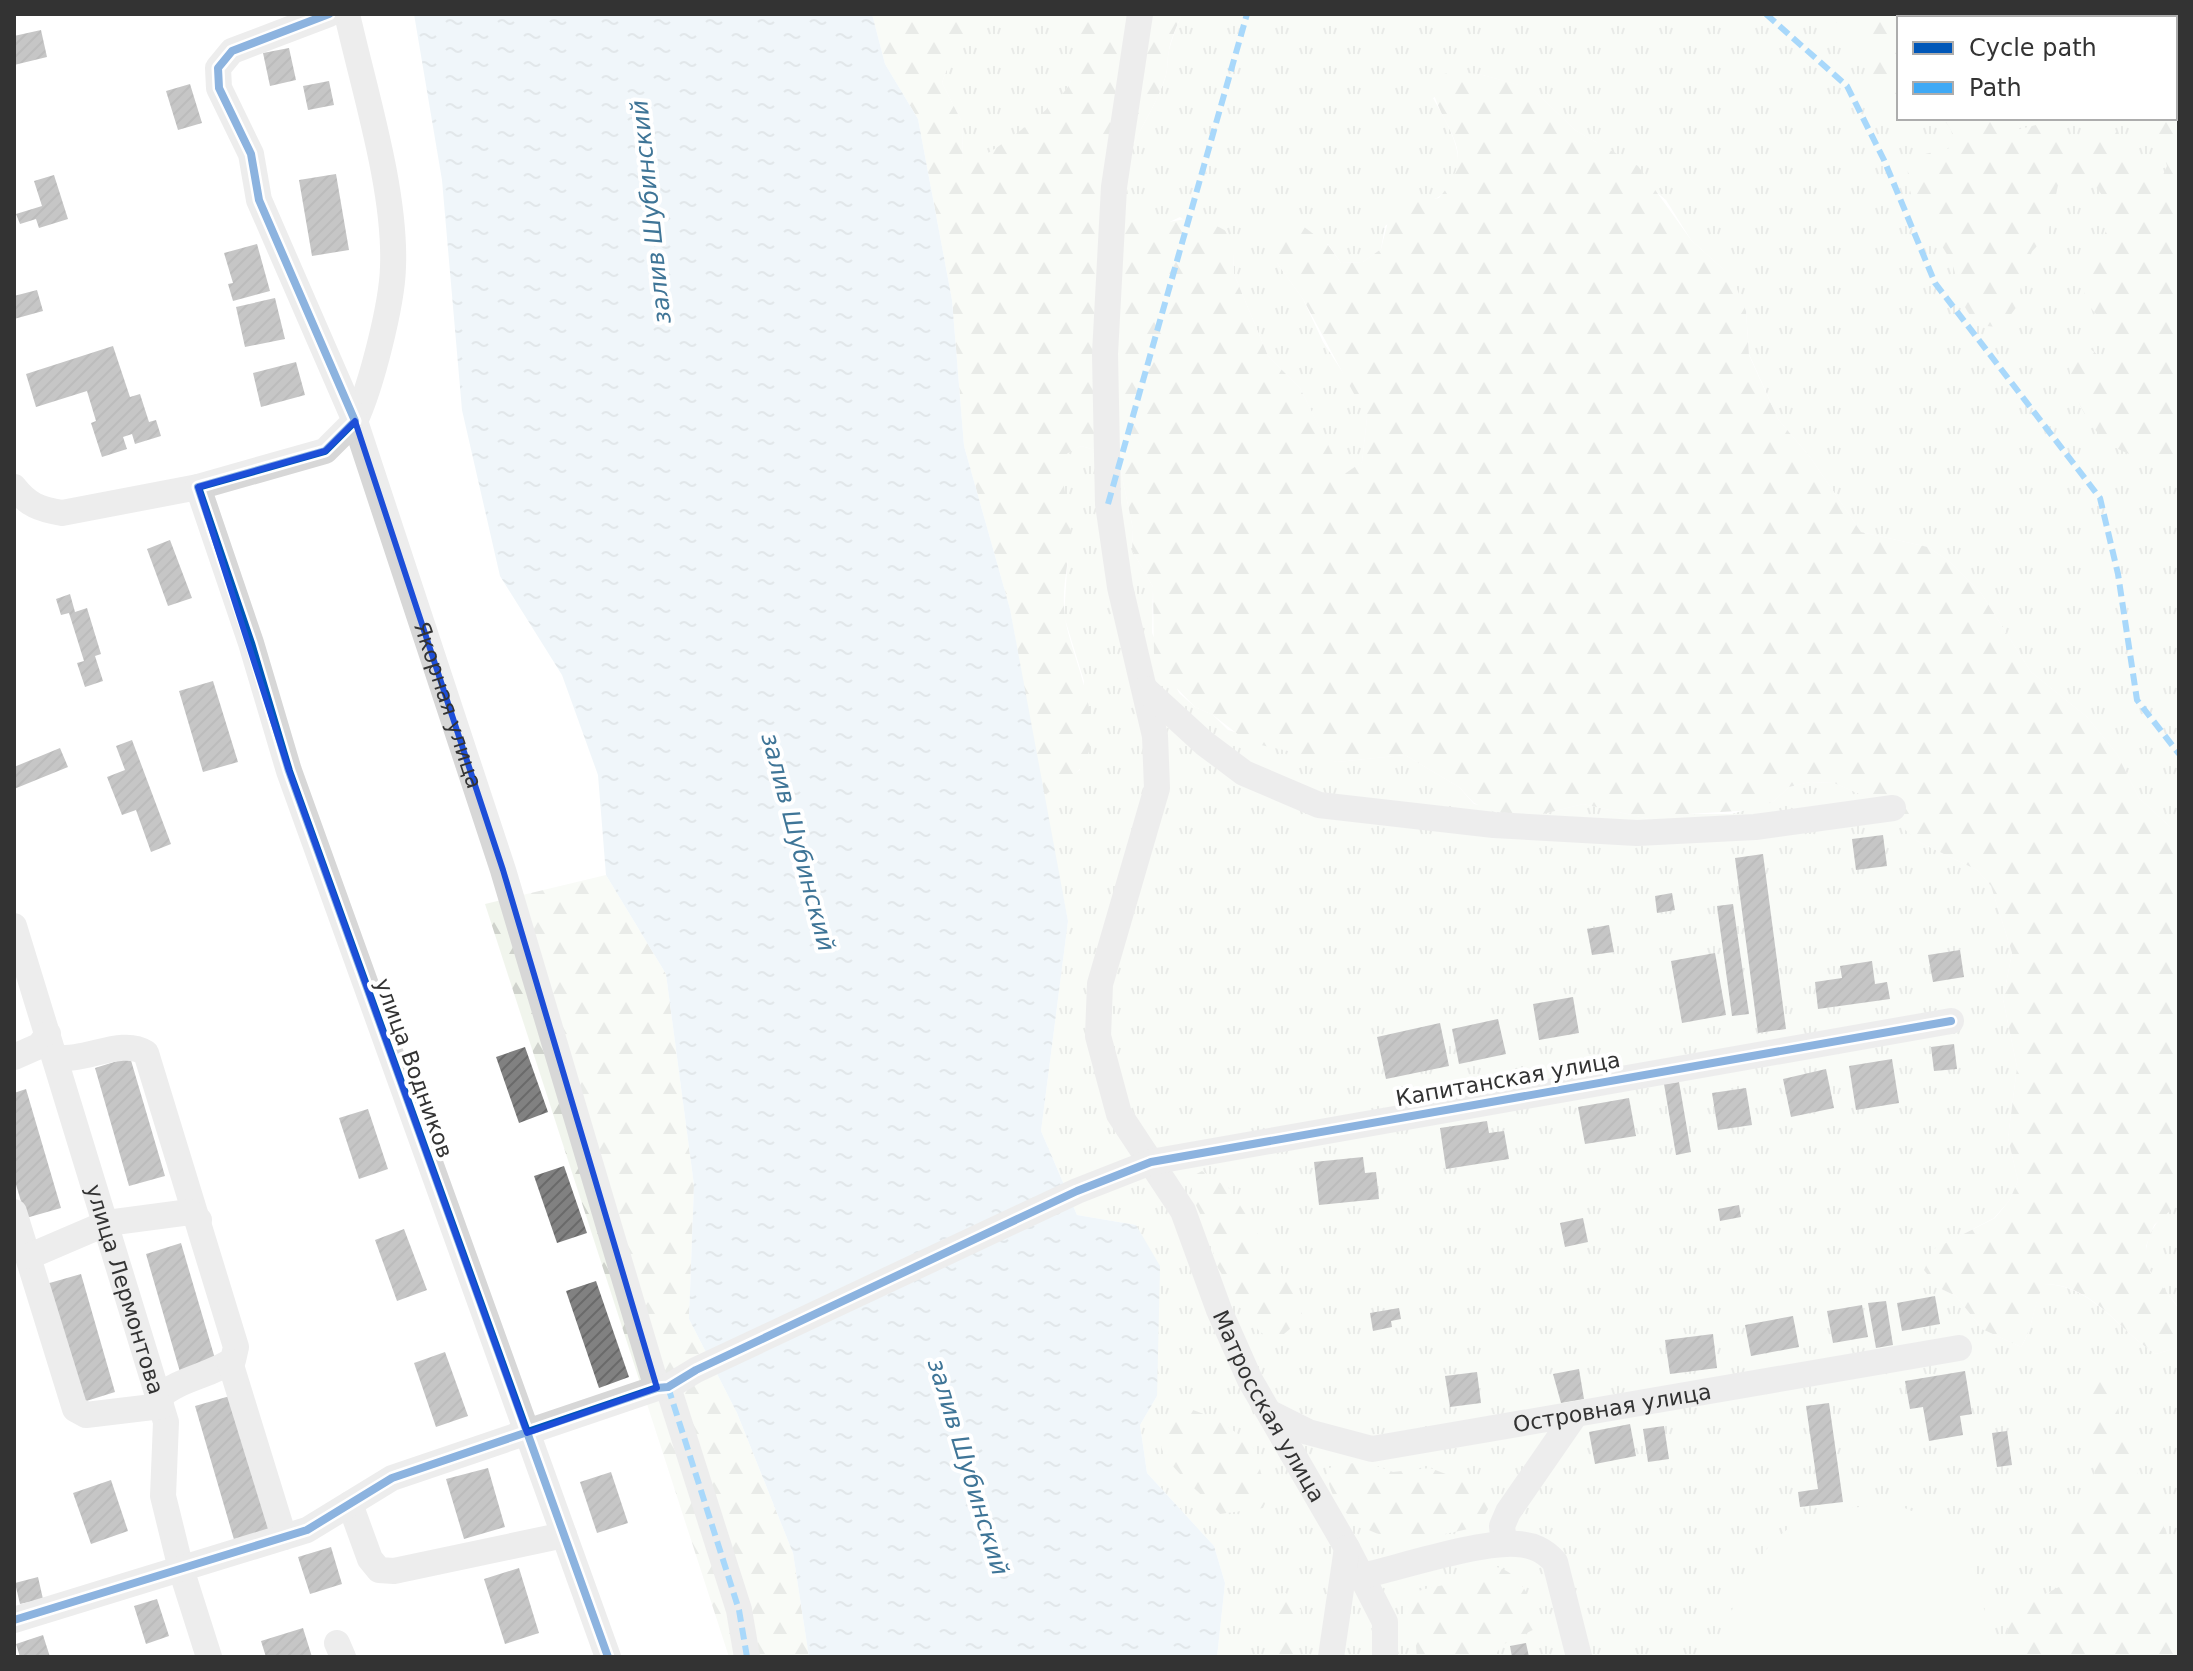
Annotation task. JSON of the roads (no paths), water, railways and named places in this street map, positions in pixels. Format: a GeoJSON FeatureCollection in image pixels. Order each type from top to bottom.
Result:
{"type":"FeatureCollection","features":[{"type":"Feature","properties":{"kind":"street","name":"Якорная улица"},"geometry":{"type":"LineString","coordinates":[[329,14],[232,51],[218,68],[219,88],[251,154],[259,200],[355,421],[503,870],[662,1387],[739,1610],[747,1657]]}},
{"type":"Feature","properties":{"kind":"street"},"geometry":{"type":"LineString","coordinates":[[14,487],[26,502],[40,509],[62,513],[198,487],[325,451],[355,421],[366,399],[393,268],[386,189],[347,14]]}},
{"type":"Feature","properties":{"kind":"street","name":"Матросская улица"},"geometry":{"type":"LineString","coordinates":[[1140,14],[1114,187],[1105,354],[1108,504],[1120,587],[1155,736],[1157,788],[1100,984],[1098,1036],[1119,1114],[1183,1211],[1219,1310],[1250,1380],[1347,1548],[1385,1622],[1385,1657]]}},
{"type":"Feature","properties":{"kind":"street","name":"улица Водников"},"geometry":{"type":"LineString","coordinates":[[198,487],[251,643],[289,771],[608,1657]]}},
{"type":"Feature","properties":{"kind":"street"},"geometry":{"type":"LineString","coordinates":[[1145,689],[1204,743],[1244,773],[1319,805],[1494,825],[1637,833],[1755,827],[1893,808]]}},
{"type":"Feature","properties":{"kind":"street","name":"улица Лермонтова"},"geometry":{"type":"LineString","coordinates":[[14,926],[166,1422],[163,1496],[181,1569],[209,1657]]}},
{"type":"Feature","properties":{"kind":"street","name":"Капитанская улица"},"geometry":{"type":"LineString","coordinates":[[14,1620],[307,1530],[392,1478],[662,1387],[1077,1191],[1151,1162],[1951,1021]]}},
{"type":"Feature","properties":{"kind":"street"},"geometry":{"type":"LineString","coordinates":[[14,1057],[39,1046],[52,1046],[87,1058],[129,1046],[146,1053],[236,1347],[230,1362],[216,1371],[169,1388],[160,1402],[86,1415],[75,1409],[14,1212]]}},
{"type":"Feature","properties":{"kind":"street"},"geometry":{"type":"LineString","coordinates":[[30,1256],[107,1223],[190,1212],[199,1220]]}},
{"type":"Feature","properties":{"kind":"street","name":"Островная улица"},"geometry":{"type":"LineString","coordinates":[[1272,1414],[1308,1432],[1372,1449],[1959,1348]]}},
{"type":"Feature","properties":{"kind":"street"},"geometry":{"type":"LineString","coordinates":[[230,1362],[284,1537]]}},
{"type":"Feature","properties":{"kind":"street"},"geometry":{"type":"LineString","coordinates":[[1504,1544],[1502,1526],[1508,1512],[1575,1415]]}},
{"type":"Feature","properties":{"kind":"street"},"geometry":{"type":"LineString","coordinates":[[350,1504],[370,1559],[379,1570],[394,1571],[564,1535]]}},
{"type":"Feature","properties":{"kind":"street"},"geometry":{"type":"LineString","coordinates":[[1362,1576],[1504,1544],[1532,1546],[1545,1551],[1555,1562],[1579,1657]]}},
{"type":"Feature","properties":{"kind":"street"},"geometry":{"type":"LineString","coordinates":[[1331,1657],[1347,1548]]}},
{"type":"Feature","properties":{"kind":"water","name":"залив Шубинский"},"geometry":{"type":"Polygon","coordinates":[[[414,14],[872,14],[885,64],[918,119],[952,300],[964,446],[1010,609],[1068,921],[1041,1131],[1077,1215],[1136,1225],[1160,1266],[1157,1396],[1140,1425],[1147,1473],[1214,1546],[1225,1583],[1217,1657],[809,1657],[793,1553],[737,1413],[689,1319],[694,1185],[666,974],[606,875],[598,775],[562,675],[500,576],[462,410],[442,180],[414,14]]]}}]}
